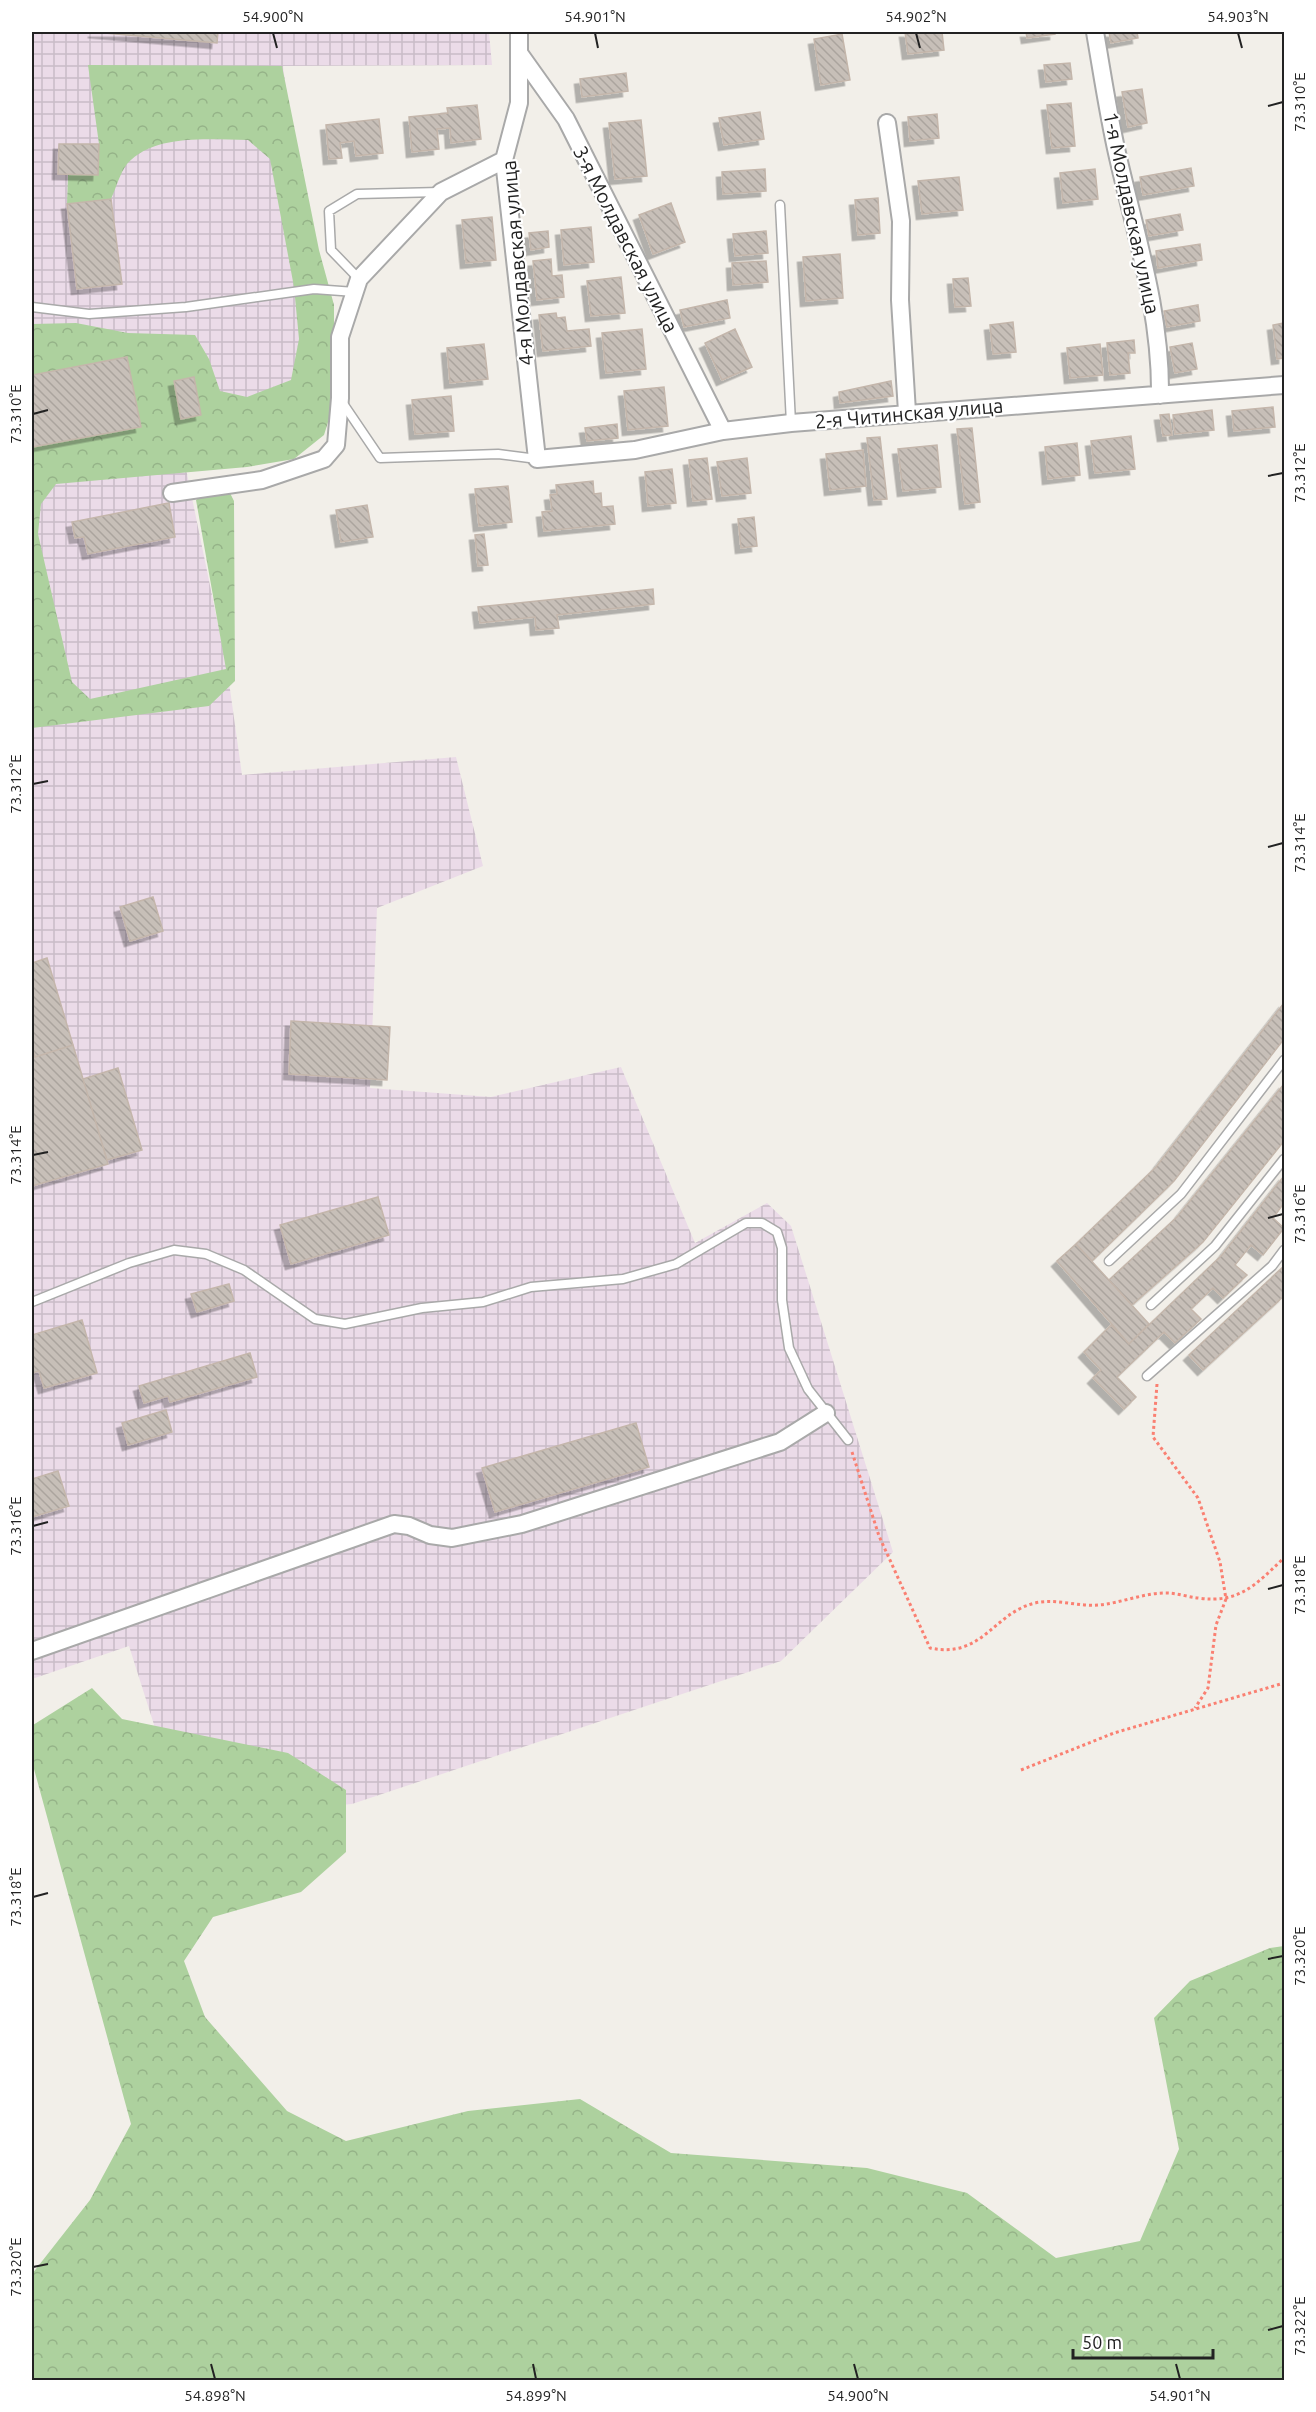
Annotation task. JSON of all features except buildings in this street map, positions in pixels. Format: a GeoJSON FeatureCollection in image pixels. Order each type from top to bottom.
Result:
{"type":"FeatureCollection","features":[{"type":"Feature","properties":{"kind":"street","name":"4-я Молдавская улица"},"geometry":{"type":"LineString","coordinates":[[519,32],[519,103],[504,160],[537,459]]}},
{"type":"Feature","properties":{"kind":"street","name":"1-я Молдавская улица"},"geometry":{"type":"LineString","coordinates":[[1095,32],[1117,151],[1150,285],[1161,352],[1160,394]]}},
{"type":"Feature","properties":{"kind":"street","name":"3-я Молдавская улица"},"geometry":{"type":"LineString","coordinates":[[519,53],[566,119],[723,431]]}},
{"type":"Feature","properties":{"kind":"street"},"geometry":{"type":"LineString","coordinates":[[887,123],[901,221],[900,300],[907,412]]}},
{"type":"Feature","properties":{"kind":"street"},"geometry":{"type":"LineString","coordinates":[[172,493],[262,480],[324,459],[336,445],[340,398],[339,337],[357,285],[441,192],[504,160]]}},
{"type":"Feature","properties":{"kind":"street","name":"2-я Читинская улица"},"geometry":{"type":"LineString","coordinates":[[537,459],[635,450],[723,431],[791,423],[907,412],[1284,385]]}},
{"type":"Feature","properties":{"kind":"street"},"geometry":{"type":"LineString","coordinates":[[32,1651],[394,1524],[409,1526],[430,1535],[452,1538],[522,1524],[780,1442],[826,1413]]}},
{"type":"Feature","properties":{"kind":"lane"},"geometry":{"type":"LineString","coordinates":[[357,285],[331,250],[329,211],[357,194],[441,192]]}},
{"type":"Feature","properties":{"kind":"lane"},"geometry":{"type":"LineString","coordinates":[[780,205],[791,423]]}},
{"type":"Feature","properties":{"kind":"lane"},"geometry":{"type":"LineString","coordinates":[[32,307],[89,314],[186,307],[357,285]]}},
{"type":"Feature","properties":{"kind":"lane"},"geometry":{"type":"LineString","coordinates":[[340,398],[380,458],[498,454],[537,459]]}},
{"type":"Feature","properties":{"kind":"lane"},"geometry":{"type":"LineString","coordinates":[[1109,1261],[1181,1194],[1284,1060]]}},
{"type":"Feature","properties":{"kind":"lane"},"geometry":{"type":"LineString","coordinates":[[1151,1305],[1215,1246],[1284,1159]]}},
{"type":"Feature","properties":{"kind":"lane"},"geometry":{"type":"LineString","coordinates":[[32,1302],[129,1263],[174,1250],[206,1254],[244,1270],[315,1319],[345,1324],[422,1308],[483,1302],[531,1287],[623,1279],[676,1264],[746,1223],[762,1223],[777,1232],[782,1248],[782,1300],[789,1348],[808,1389],[848,1440]]}},
{"type":"Feature","properties":{"kind":"lane"},"geometry":{"type":"LineString","coordinates":[[1147,1376],[1272,1266],[1284,1250]]}},
{"type":"Feature","properties":{"kind":"path"},"geometry":{"type":"LineString","coordinates":[[1158,1366],[1153,1437],[1198,1498],[1220,1562],[1226,1599],[1216,1625],[1208,1688],[1196,1708]]}},
{"type":"Feature","properties":{"kind":"path"},"geometry":{"type":"LineString","coordinates":[[848,1440],[879,1536],[930,1648],[942,1651],[966,1647],[992,1632],[1016,1609],[1037,1602],[1098,1605],[1168,1593],[1226,1599],[1248,1591],[1284,1558]]}},
{"type":"Feature","properties":{"kind":"path"},"geometry":{"type":"LineString","coordinates":[[1021,1770],[1114,1733],[1284,1683]]}},
{"type":"Feature","properties":{"kind":"shaded area"},"geometry":{"type":"Polygon","coordinates":[[[32,32],[489,32],[492,65],[283,66],[329,402],[178,430],[227,668],[242,775],[456,757],[483,866],[377,908],[370,1088],[491,1097],[621,1067],[695,1243],[767,1203],[791,1226],[893,1552],[781,1661],[352,1804],[184,1819],[129,1646],[32,1679],[32,32]]]}},
{"type":"Feature","properties":{"kind":"green space"},"geometry":{"type":"Polygon","coordinates":[[[88,65],[282,66],[319,250],[334,305],[334,403],[324,435],[294,459],[247,467],[56,484],[41,504],[38,534],[72,682],[90,699],[226,669],[196,500],[206,491],[229,491],[234,501],[235,681],[209,706],[32,728],[32,447],[140,426],[127,357],[32,375],[32,324],[76,323],[128,333],[195,335],[209,359],[220,391],[247,397],[291,380],[299,339],[294,287],[270,159],[248,140],[184,140],[152,147],[127,164],[111,199],[67,204],[68,175],[98,175],[99,144],[88,65]]]}},
{"type":"Feature","properties":{"kind":"green space"},"geometry":{"type":"Polygon","coordinates":[[[92,1688],[122,1719],[288,1753],[346,1790],[346,1852],[301,1892],[213,1917],[184,1961],[205,2017],[287,2111],[346,2141],[468,2111],[580,2099],[671,2153],[867,2168],[967,2193],[1056,2258],[1140,2241],[1179,2149],[1154,2018],[1190,1981],[1270,1948],[1284,1946],[1284,2380],[32,2380],[32,2274],[90,2200],[131,2124],[34,1769],[33,1725],[92,1688]]]}}]}
